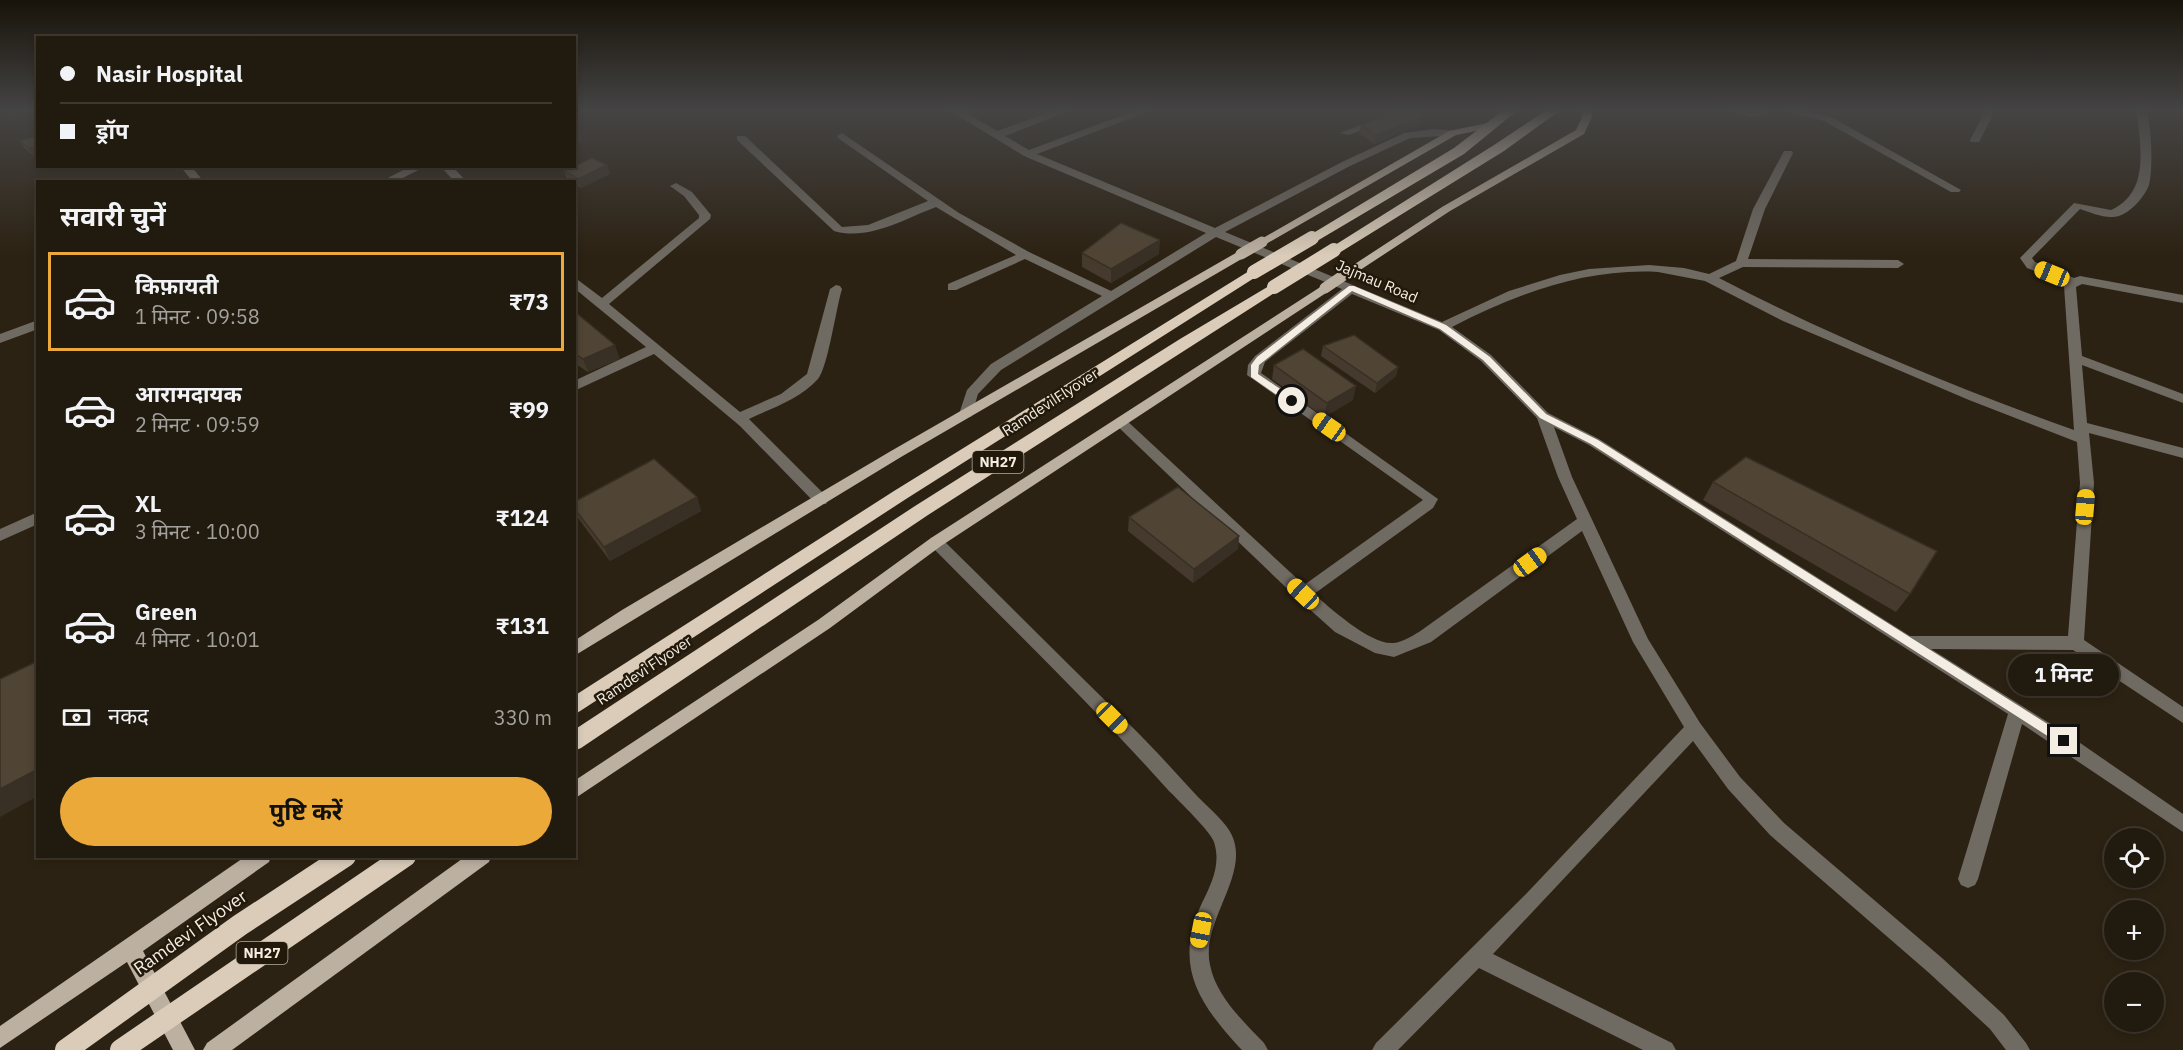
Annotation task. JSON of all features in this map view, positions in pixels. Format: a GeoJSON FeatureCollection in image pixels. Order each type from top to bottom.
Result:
{"type":"FeatureCollection","features":[{"type":"Feature","properties":{"kind":"highway","name":"Ramdevi Flyover"},"geometry":{"type":"LineString","coordinates":[[576,706],[900,495],[1230,286],[1449,158]]}},
{"type":"Feature","properties":{"kind":"highway","name":"Ramdevi Flyover"},"geometry":{"type":"LineString","coordinates":[[576,741],[724,640],[1129,376],[1483,158]]}},
{"type":"Feature","properties":{"kind":"highway","name":"Ramdevi Flyover"},"geometry":{"type":"LineString","coordinates":[[66,1050],[231,932],[342,858]]}},
{"type":"Feature","properties":{"kind":"highway","name":"NH27"},"geometry":{"type":"LineString","coordinates":[[121,1050],[402,858]]}},
{"type":"Feature","properties":{"kind":"main road"},"geometry":{"type":"LineString","coordinates":[[576,649],[628,614],[966,414],[1409,158]]}},
{"type":"Feature","properties":{"kind":"main road"},"geometry":{"type":"LineString","coordinates":[[576,790],[824,624],[936,542],[1270,326],[1344,274],[1446,209],[1535,158]]}},
{"type":"Feature","properties":{"kind":"main road"},"geometry":{"type":"LineString","coordinates":[[0,1038],[258,858]]}},
{"type":"Feature","properties":{"kind":"main road"},"geometry":{"type":"LineString","coordinates":[[214,1050],[479,858]]}},
{"type":"Feature","properties":{"kind":"main road"},"geometry":{"type":"LineString","coordinates":[[130,947],[184,1050]]}},
{"type":"Feature","properties":{"kind":"street"},"geometry":{"type":"LineString","coordinates":[[762,158],[845,233],[865,229],[937,202]]}},
{"type":"Feature","properties":{"kind":"street"},"geometry":{"type":"LineString","coordinates":[[874,158],[937,202],[1025,255],[1111,296]]}},
{"type":"Feature","properties":{"kind":"street","name":"Jajmau Road"},"geometry":{"type":"LineString","coordinates":[[1037,158],[1443,327],[1486,358],[1543,416],[1565,477],[1641,642],[1694,728],[1734,783],[1777,829],[1943,972],[1997,1022],[2019,1050]]}},
{"type":"Feature","properties":{"kind":"street"},"geometry":{"type":"LineString","coordinates":[[966,414],[972,393],[996,367],[1214,233],[1359,158]]}},
{"type":"Feature","properties":{"kind":"street"},"geometry":{"type":"LineString","coordinates":[[1741,263],[1759,209],[1785,158]]}},
{"type":"Feature","properties":{"kind":"street"},"geometry":{"type":"LineString","coordinates":[[1897,158],[1955,190]]}},
{"type":"Feature","properties":{"kind":"street"},"geometry":{"type":"LineString","coordinates":[[2144,158],[2144,184],[2128,205],[2112,214],[2083,206],[2072,209],[2026,258],[2031,265],[2073,282],[2086,281],[2183,299]]}},
{"type":"Feature","properties":{"kind":"street"},"geometry":{"type":"LineString","coordinates":[[187,168],[197,180]]}},
{"type":"Feature","properties":{"kind":"street"},"geometry":{"type":"LineString","coordinates":[[390,180],[416,168]]}},
{"type":"Feature","properties":{"kind":"street"},"geometry":{"type":"LineString","coordinates":[[447,168],[460,180]]}},
{"type":"Feature","properties":{"kind":"street"},"geometry":{"type":"LineString","coordinates":[[602,304],[704,219],[705,215],[688,194],[676,186]]}},
{"type":"Feature","properties":{"kind":"street"},"geometry":{"type":"LineString","coordinates":[[952,287],[1025,255]]}},
{"type":"Feature","properties":{"kind":"street"},"geometry":{"type":"LineString","coordinates":[[1710,278],[1741,263],[1898,264]]}},
{"type":"Feature","properties":{"kind":"street"},"geometry":{"type":"LineString","coordinates":[[1443,327],[1478,308],[1534,285],[1609,270],[1642,268],[1674,270],[1710,278],[1766,309],[1997,408],[2082,432],[2183,453]]}},
{"type":"Feature","properties":{"kind":"street"},"geometry":{"type":"LineString","coordinates":[[2073,282],[2070,286],[2075,358],[2087,483],[2076,643]]}},
{"type":"Feature","properties":{"kind":"street"},"geometry":{"type":"LineString","coordinates":[[576,283],[739,418],[821,500]]}},
{"type":"Feature","properties":{"kind":"street"},"geometry":{"type":"LineString","coordinates":[[1303,594],[1428,504],[1431,499],[1254,375],[1255,365],[1260,359],[1352,288]]}},
{"type":"Feature","properties":{"kind":"street"},"geometry":{"type":"LineString","coordinates":[[739,418],[786,397],[813,376],[826,334],[829,310],[836,289]]}},
{"type":"Feature","properties":{"kind":"street"},"geometry":{"type":"LineString","coordinates":[[0,339],[36,325]]}},
{"type":"Feature","properties":{"kind":"street"},"geometry":{"type":"LineString","coordinates":[[576,386],[655,348]]}},
{"type":"Feature","properties":{"kind":"street"},"geometry":{"type":"LineString","coordinates":[[2075,358],[2183,399]]}},
{"type":"Feature","properties":{"kind":"street"},"geometry":{"type":"LineString","coordinates":[[1543,416],[1594,442],[2064,741],[2183,824]]}},
{"type":"Feature","properties":{"kind":"street"},"geometry":{"type":"LineString","coordinates":[[1120,422],[1341,627],[1376,646],[1394,650],[1425,637],[1585,520]]}},
{"type":"Feature","properties":{"kind":"street"},"geometry":{"type":"LineString","coordinates":[[0,535],[36,518]]}},
{"type":"Feature","properties":{"kind":"street"},"geometry":{"type":"LineString","coordinates":[[936,542],[1144,750],[1221,836],[1225,848],[1226,874],[1201,930],[1198,947],[1200,971],[1210,992],[1234,1028],[1257,1050]]}},
{"type":"Feature","properties":{"kind":"street"},"geometry":{"type":"LineString","coordinates":[[1907,642],[2076,643],[2183,717]]}},
{"type":"Feature","properties":{"kind":"street"},"geometry":{"type":"LineString","coordinates":[[1968,879],[2018,712]]}},
{"type":"Feature","properties":{"kind":"street"},"geometry":{"type":"LineString","coordinates":[[1383,1050],[1533,900],[1694,728]]}},
{"type":"Feature","properties":{"kind":"street"},"geometry":{"type":"LineString","coordinates":[[1477,956],[1665,1050]]}},
{"type":"Feature","properties":{"kind":"building"},"geometry":{"type":"Polygon","coordinates":[[[592,158],[607,165],[578,179],[564,171],[576,168],[576,165],[592,158]]]}},
{"type":"Feature","properties":{"kind":"building"},"geometry":{"type":"Polygon","coordinates":[[[1121,223],[1160,240],[1111,269],[1082,253],[1121,223]]]}},
{"type":"Feature","properties":{"kind":"building"},"geometry":{"type":"Polygon","coordinates":[[[576,313],[615,345],[583,359],[576,354],[576,313]]]}},
{"type":"Feature","properties":{"kind":"building"},"geometry":{"type":"Polygon","coordinates":[[[1354,335],[1398,367],[1377,383],[1323,346],[1354,335]]]}},
{"type":"Feature","properties":{"kind":"building"},"geometry":{"type":"Polygon","coordinates":[[[1303,349],[1356,386],[1327,403],[1274,365],[1303,349]]]}},
{"type":"Feature","properties":{"kind":"building"},"geometry":{"type":"Polygon","coordinates":[[[1746,457],[1937,551],[1910,594],[1713,482],[1746,457]]]}},
{"type":"Feature","properties":{"kind":"building"},"geometry":{"type":"Polygon","coordinates":[[[654,459],[697,497],[604,547],[576,511],[576,501],[654,459]]]}},
{"type":"Feature","properties":{"kind":"building"},"geometry":{"type":"Polygon","coordinates":[[[1178,487],[1239,536],[1194,569],[1129,517],[1178,487]]]}},
{"type":"Feature","properties":{"kind":"building"},"geometry":{"type":"Polygon","coordinates":[[[36,662],[36,770],[0,789],[0,679],[36,662]]]}},
{"type":"Feature","properties":{"kind":"route"},"geometry":{"type":"LineString","coordinates":[[1292,401],[1254,375],[1255,365],[1352,288],[1443,327],[1486,358],[1543,416],[1594,442],[2064,741]]}}]}
